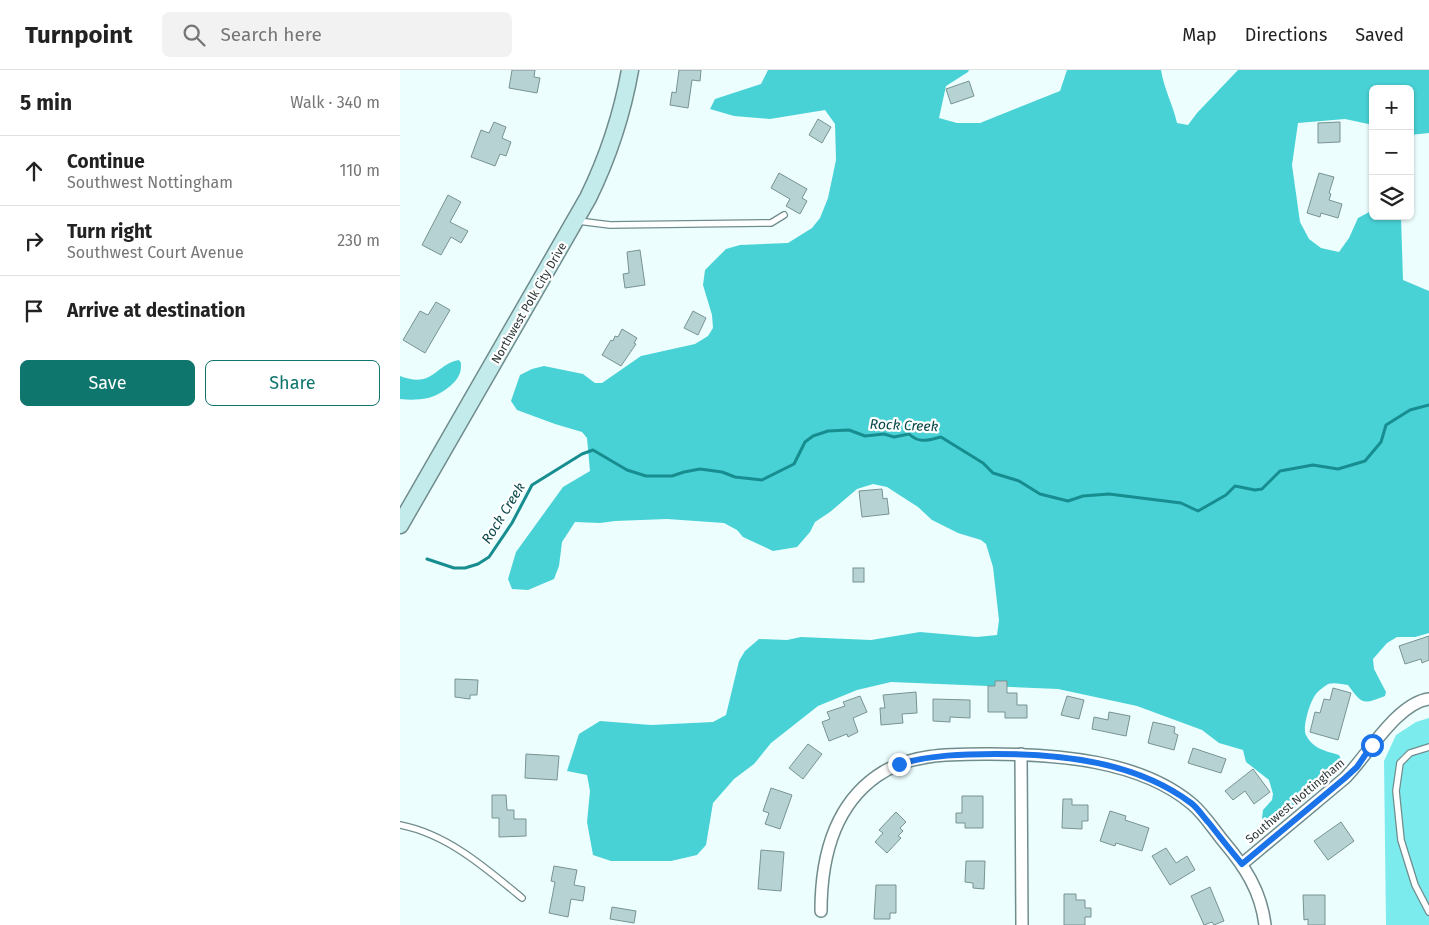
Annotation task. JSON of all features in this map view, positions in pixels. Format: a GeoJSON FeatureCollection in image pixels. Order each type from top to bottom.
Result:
{"type":"FeatureCollection","features":[{"type":"Feature","properties":{"kind":"street","name":"Northwest Polk City Drive"},"geometry":{"type":"LineString","coordinates":[[400,525],[588,198],[606,158],[622,110],[630,70]]}},
{"type":"Feature","properties":{"kind":"street","name":"Southwest Nottingham"},"geometry":{"type":"LineString","coordinates":[[1242,864],[1357,767],[1381,735],[1406,710],[1414,704],[1429,699]]}},
{"type":"Feature","properties":{"kind":"street"},"geometry":{"type":"LineString","coordinates":[[1021,754],[1022,925]]}},
{"type":"Feature","properties":{"kind":"street"},"geometry":{"type":"LineString","coordinates":[[821,911],[821,882],[825,859],[834,832],[845,810],[877,776],[899,764],[918,758],[940,755],[1021,754],[1055,756],[1095,762],[1134,773],[1157,783],[1193,805],[1242,864],[1260,899],[1265,925]]}},
{"type":"Feature","properties":{"kind":"lane"},"geometry":{"type":"LineString","coordinates":[[576,221],[610,226],[771,223],[784,215]]}},
{"type":"Feature","properties":{"kind":"lane"},"geometry":{"type":"LineString","coordinates":[[1429,747],[1410,753],[1400,762],[1396,791],[1400,840],[1414,885],[1429,912]]}},
{"type":"Feature","properties":{"kind":"lane"},"geometry":{"type":"LineString","coordinates":[[400,825],[434,836],[453,847],[489,871],[522,898]]}},
{"type":"Feature","properties":{"kind":"shaded area"},"geometry":{"type":"Polygon","coordinates":[[[768,70],[969,70],[946,86],[939,118],[957,123],[980,123],[1060,91],[1067,70],[1161,70],[1177,123],[1188,125],[1238,70],[1429,70],[1429,133],[1414,135],[1414,85],[1369,85],[1369,124],[1345,119],[1298,123],[1292,165],[1300,222],[1309,239],[1321,248],[1339,252],[1349,238],[1358,218],[1369,212],[1369,220],[1401,220],[1403,280],[1429,291],[1429,633],[1415,637],[1397,637],[1387,643],[1373,659],[1374,669],[1386,692],[1385,696],[1371,701],[1363,701],[1356,696],[1348,685],[1335,683],[1328,684],[1317,693],[1311,702],[1307,714],[1306,735],[1316,746],[1339,755],[1341,759],[1329,778],[1321,786],[1278,821],[1262,819],[1263,810],[1272,800],[1273,794],[1269,780],[1246,762],[1243,750],[1219,743],[1202,730],[1137,706],[1058,689],[891,682],[857,690],[818,706],[771,743],[754,764],[734,779],[713,803],[706,845],[697,855],[671,861],[611,861],[593,855],[587,822],[590,791],[587,775],[567,771],[579,734],[600,721],[651,725],[713,722],[726,715],[739,661],[745,651],[759,639],[787,640],[801,637],[871,640],[920,632],[977,637],[997,635],[999,620],[993,567],[986,544],[981,540],[958,533],[932,520],[918,507],[887,487],[873,484],[857,489],[815,522],[810,532],[797,547],[773,551],[743,537],[737,530],[724,523],[667,519],[600,523],[575,522],[562,542],[559,566],[554,579],[528,590],[512,589],[508,579],[516,552],[563,487],[590,471],[587,438],[582,432],[517,410],[511,401],[520,375],[544,366],[583,374],[595,383],[602,383],[641,356],[695,344],[708,336],[713,328],[712,315],[703,285],[705,270],[726,249],[740,245],[788,243],[812,228],[820,218],[828,198],[836,160],[835,124],[825,110],[770,119],[734,116],[710,109],[715,99],[761,84],[768,70]]]}},
{"type":"Feature","properties":{"kind":"shaded area"},"geometry":{"type":"Polygon","coordinates":[[[459,360],[461,363],[460,374],[446,390],[428,398],[400,399],[400,376],[420,380],[427,378],[451,362],[459,360]]]}},
{"type":"Feature","properties":{"kind":"shaded area"},"geometry":{"type":"Polygon","coordinates":[[[1429,718],[1429,925],[1386,925],[1384,761],[1396,735],[1416,722],[1429,718]]]}},
{"type":"Feature","properties":{"kind":"building"},"geometry":{"type":"Polygon","coordinates":[[[512,70],[535,70],[534,77],[540,78],[537,93],[509,88],[512,70]]]}},
{"type":"Feature","properties":{"kind":"building"},"geometry":{"type":"Polygon","coordinates":[[[679,70],[701,70],[700,81],[692,80],[688,108],[670,105],[672,92],[676,93],[679,70]]]}},
{"type":"Feature","properties":{"kind":"building"},"geometry":{"type":"Polygon","coordinates":[[[969,81],[974,96],[951,104],[946,89],[969,81]]]}},
{"type":"Feature","properties":{"kind":"building"},"geometry":{"type":"Polygon","coordinates":[[[818,119],[831,127],[822,143],[809,135],[818,119]]]}},
{"type":"Feature","properties":{"kind":"building"},"geometry":{"type":"Polygon","coordinates":[[[494,122],[506,127],[502,138],[511,142],[506,156],[500,154],[495,166],[471,157],[481,130],[489,133],[494,122]]]}},
{"type":"Feature","properties":{"kind":"building"},"geometry":{"type":"Polygon","coordinates":[[[1340,122],[1340,142],[1318,143],[1318,123],[1340,122]]]}},
{"type":"Feature","properties":{"kind":"building"},"geometry":{"type":"Polygon","coordinates":[[[779,173],[807,189],[802,198],[807,201],[800,214],[786,206],[790,199],[771,188],[779,173]]]}},
{"type":"Feature","properties":{"kind":"building"},"geometry":{"type":"Polygon","coordinates":[[[1319,173],[1334,177],[1329,200],[1342,204],[1338,218],[1321,213],[1320,217],[1307,213],[1319,173]]]}},
{"type":"Feature","properties":{"kind":"building"},"geometry":{"type":"Polygon","coordinates":[[[448,195],[461,202],[450,222],[468,231],[461,243],[451,237],[441,255],[422,245],[448,195]]]}},
{"type":"Feature","properties":{"kind":"building"},"geometry":{"type":"Polygon","coordinates":[[[640,250],[645,285],[625,288],[623,274],[629,273],[627,252],[640,250]]]}},
{"type":"Feature","properties":{"kind":"building"},"geometry":{"type":"Polygon","coordinates":[[[436,302],[450,310],[425,353],[403,340],[420,311],[428,315],[436,302]]]}},
{"type":"Feature","properties":{"kind":"building"},"geometry":{"type":"Polygon","coordinates":[[[693,311],[706,318],[698,335],[684,328],[693,311]]]}},
{"type":"Feature","properties":{"kind":"building"},"geometry":{"type":"Polygon","coordinates":[[[622,329],[637,338],[634,343],[636,344],[621,366],[602,355],[611,340],[613,341],[615,336],[618,337],[622,329]]]}},
{"type":"Feature","properties":{"kind":"building"},"geometry":{"type":"Polygon","coordinates":[[[882,489],[883,499],[887,498],[889,514],[862,517],[859,491],[882,489]]]}},
{"type":"Feature","properties":{"kind":"building"},"geometry":{"type":"Polygon","coordinates":[[[853,568],[864,568],[864,582],[853,582],[853,568]]]}},
{"type":"Feature","properties":{"kind":"building"},"geometry":{"type":"Polygon","coordinates":[[[1429,636],[1429,660],[1422,663],[1421,659],[1405,664],[1399,646],[1429,636]]]}},
{"type":"Feature","properties":{"kind":"building"},"geometry":{"type":"Polygon","coordinates":[[[455,679],[478,680],[477,695],[470,695],[470,699],[455,697],[455,679]]]}},
{"type":"Feature","properties":{"kind":"building"},"geometry":{"type":"Polygon","coordinates":[[[995,681],[1007,681],[1007,693],[1017,693],[1017,705],[1027,705],[1027,718],[1005,718],[1005,712],[988,712],[988,686],[995,686],[995,681]]]}},
{"type":"Feature","properties":{"kind":"building"},"geometry":{"type":"Polygon","coordinates":[[[1333,688],[1351,693],[1338,740],[1310,732],[1315,712],[1320,713],[1324,699],[1330,700],[1333,688]]]}},
{"type":"Feature","properties":{"kind":"building"},"geometry":{"type":"Polygon","coordinates":[[[916,692],[917,713],[902,714],[903,723],[881,725],[880,708],[885,708],[883,695],[916,692]]]}},
{"type":"Feature","properties":{"kind":"building"},"geometry":{"type":"Polygon","coordinates":[[[860,696],[867,712],[853,718],[858,732],[848,737],[847,734],[829,741],[822,722],[830,719],[827,712],[845,706],[843,702],[860,696]]]}},
{"type":"Feature","properties":{"kind":"building"},"geometry":{"type":"Polygon","coordinates":[[[1067,696],[1084,700],[1079,719],[1061,715],[1067,696]]]}},
{"type":"Feature","properties":{"kind":"building"},"geometry":{"type":"Polygon","coordinates":[[[933,699],[970,700],[970,718],[950,717],[950,722],[933,721],[933,699]]]}},
{"type":"Feature","properties":{"kind":"building"},"geometry":{"type":"Polygon","coordinates":[[[1109,712],[1130,716],[1126,736],[1092,729],[1094,717],[1108,720],[1109,712]]]}},
{"type":"Feature","properties":{"kind":"building"},"geometry":{"type":"Polygon","coordinates":[[[1153,722],[1175,727],[1174,733],[1178,735],[1174,750],[1148,743],[1153,722]]]}},
{"type":"Feature","properties":{"kind":"building"},"geometry":{"type":"Polygon","coordinates":[[[808,744],[822,754],[803,779],[789,768],[808,744]]]}},
{"type":"Feature","properties":{"kind":"building"},"geometry":{"type":"Polygon","coordinates":[[[1193,748],[1226,759],[1221,773],[1188,763],[1193,748]]]}},
{"type":"Feature","properties":{"kind":"building"},"geometry":{"type":"Polygon","coordinates":[[[526,754],[559,756],[557,780],[525,778],[526,754]]]}},
{"type":"Feature","properties":{"kind":"building"},"geometry":{"type":"Polygon","coordinates":[[[1253,769],[1270,792],[1254,804],[1245,791],[1233,800],[1225,791],[1253,769]]]}},
{"type":"Feature","properties":{"kind":"building"},"geometry":{"type":"Polygon","coordinates":[[[771,788],[792,795],[780,829],[765,824],[769,813],[763,811],[771,788]]]}},
{"type":"Feature","properties":{"kind":"building"},"geometry":{"type":"Polygon","coordinates":[[[492,795],[506,795],[507,810],[514,810],[514,819],[526,819],[526,836],[499,837],[499,818],[492,818],[492,795]]]}},
{"type":"Feature","properties":{"kind":"building"},"geometry":{"type":"Polygon","coordinates":[[[962,796],[983,796],[983,828],[965,828],[965,823],[956,823],[956,813],[962,813],[962,796]]]}},
{"type":"Feature","properties":{"kind":"building"},"geometry":{"type":"Polygon","coordinates":[[[1063,799],[1072,799],[1072,805],[1088,805],[1088,821],[1082,821],[1082,829],[1062,828],[1063,799]]]}},
{"type":"Feature","properties":{"kind":"building"},"geometry":{"type":"Polygon","coordinates":[[[1110,811],[1126,816],[1125,820],[1149,828],[1142,851],[1116,843],[1115,846],[1100,841],[1110,811]]]}},
{"type":"Feature","properties":{"kind":"building"},"geometry":{"type":"Polygon","coordinates":[[[896,812],[906,822],[900,828],[903,831],[898,836],[901,838],[887,853],[875,842],[883,833],[879,830],[896,812]]]}},
{"type":"Feature","properties":{"kind":"building"},"geometry":{"type":"Polygon","coordinates":[[[1341,822],[1354,841],[1328,860],[1314,841],[1341,822]]]}},
{"type":"Feature","properties":{"kind":"building"},"geometry":{"type":"Polygon","coordinates":[[[1166,848],[1176,863],[1187,856],[1195,870],[1170,885],[1152,856],[1166,848]]]}},
{"type":"Feature","properties":{"kind":"building"},"geometry":{"type":"Polygon","coordinates":[[[761,850],[784,852],[781,891],[758,889],[761,850]]]}},
{"type":"Feature","properties":{"kind":"building"},"geometry":{"type":"Polygon","coordinates":[[[966,861],[985,861],[984,889],[973,888],[973,883],[965,882],[966,861]]]}},
{"type":"Feature","properties":{"kind":"building"},"geometry":{"type":"Polygon","coordinates":[[[554,866],[577,870],[574,885],[585,887],[583,901],[571,899],[568,917],[549,913],[555,882],[551,881],[554,866]]]}},
{"type":"Feature","properties":{"kind":"building"},"geometry":{"type":"Polygon","coordinates":[[[876,885],[896,885],[896,913],[890,913],[890,919],[874,919],[876,885]]]}},
{"type":"Feature","properties":{"kind":"building"},"geometry":{"type":"Polygon","coordinates":[[[1210,887],[1224,921],[1214,925],[1212,922],[1204,925],[1191,896],[1210,887]]]}},
{"type":"Feature","properties":{"kind":"building"},"geometry":{"type":"Polygon","coordinates":[[[1064,894],[1076,894],[1076,900],[1085,900],[1085,908],[1091,908],[1091,917],[1085,917],[1085,925],[1064,925],[1064,894]]]}},
{"type":"Feature","properties":{"kind":"building"},"geometry":{"type":"Polygon","coordinates":[[[1303,895],[1325,895],[1325,925],[1308,925],[1308,919],[1304,920],[1303,895]]]}},
{"type":"Feature","properties":{"kind":"building"},"geometry":{"type":"Polygon","coordinates":[[[612,907],[636,911],[634,923],[610,919],[612,907]]]}},
{"type":"Feature","properties":{"kind":"waterway","name":"Rock Creek"},"geometry":{"type":"LineString","coordinates":[[427,559],[454,568],[465,568],[478,564],[489,557],[512,523],[532,485],[582,454],[593,450],[627,470],[646,476],[672,476],[700,469],[722,472],[735,477],[762,480],[794,464],[805,442],[813,436],[828,431],[849,430],[865,436],[884,434],[894,437],[909,434],[921,440],[941,437],[983,463],[993,473],[1019,481],[1040,494],[1068,501],[1083,496],[1109,494],[1181,503],[1198,511],[1226,495],[1235,486],[1255,490],[1262,489],[1280,471],[1313,465],[1338,469],[1365,461],[1381,442],[1386,425],[1410,410],[1429,405]]}},
{"type":"Feature","properties":{"kind":"route"},"geometry":{"type":"LineString","coordinates":[[899,764],[918,758],[940,755],[1034,754],[1095,762],[1134,773],[1176,793],[1193,805],[1242,864],[1345,778],[1357,767],[1372,745]]}}]}
